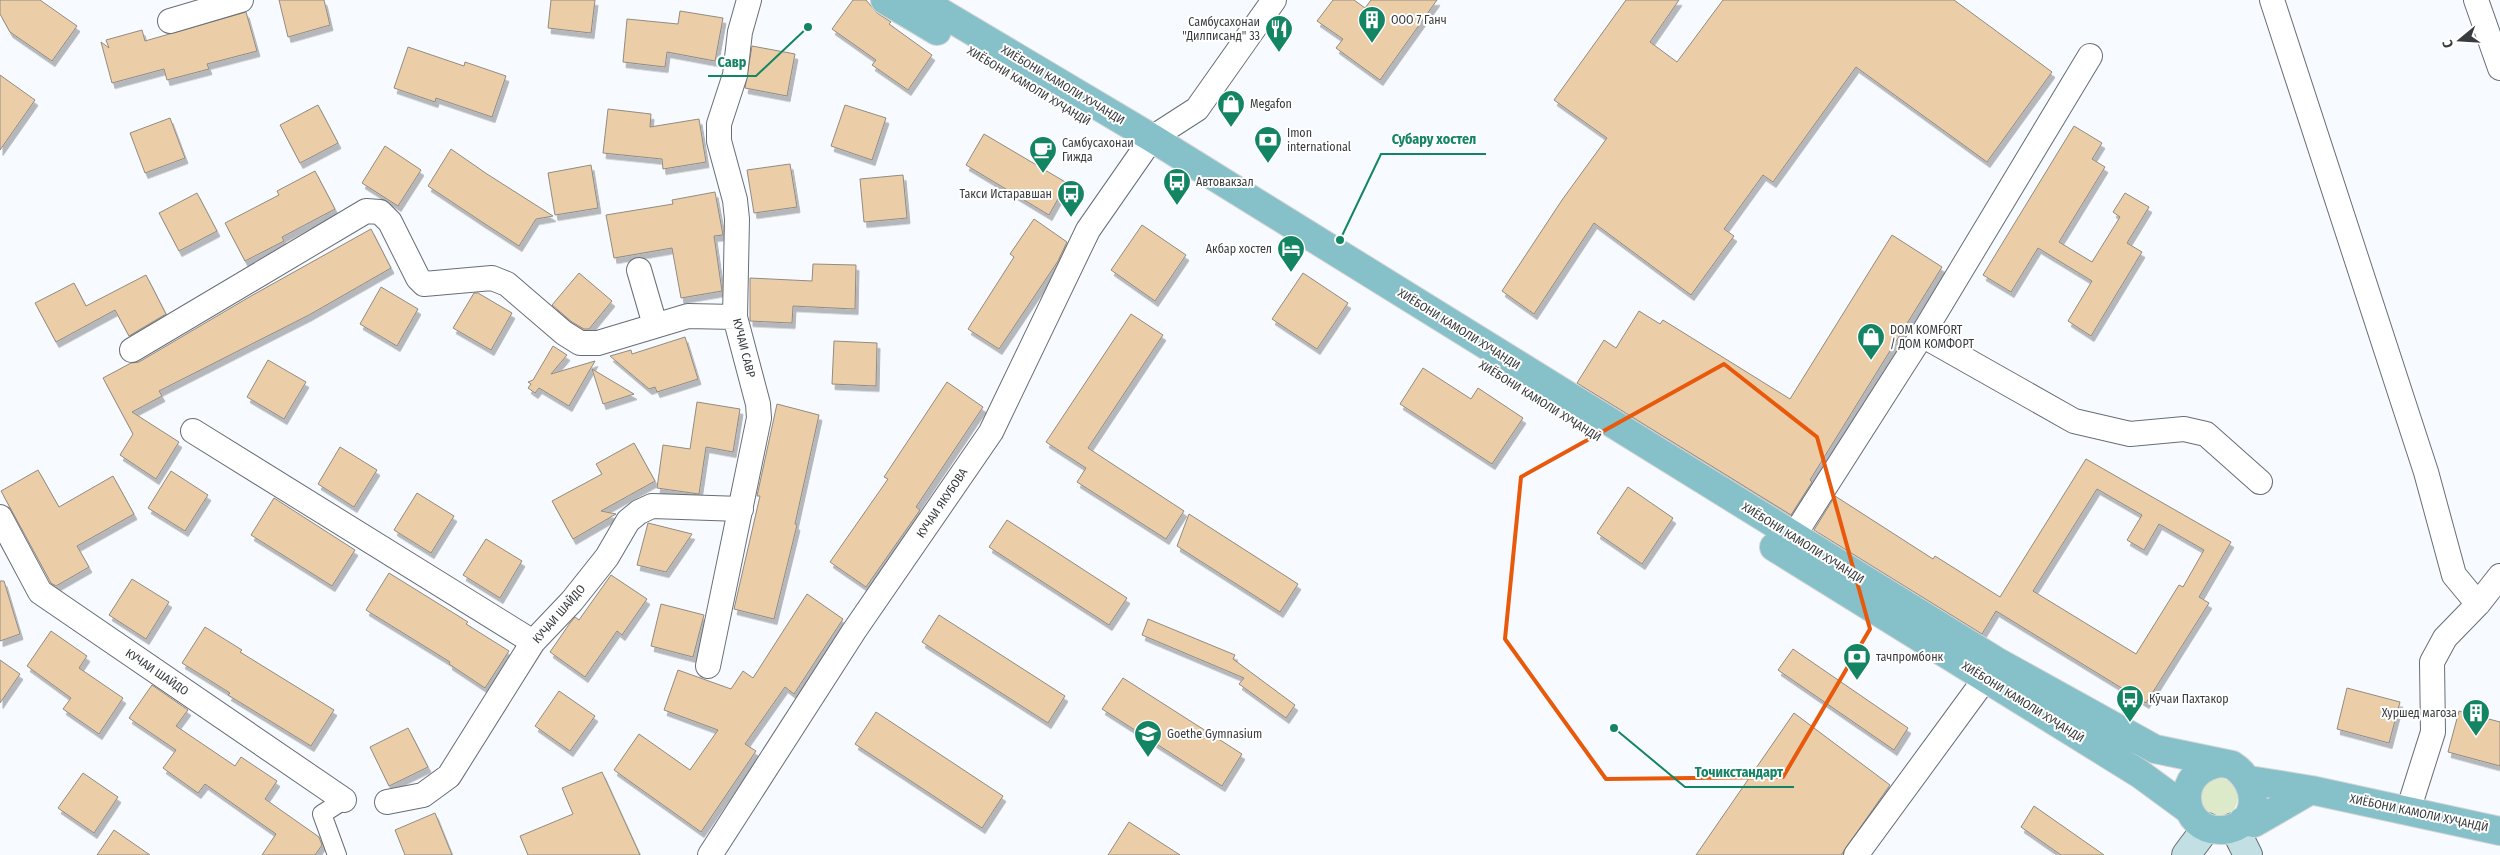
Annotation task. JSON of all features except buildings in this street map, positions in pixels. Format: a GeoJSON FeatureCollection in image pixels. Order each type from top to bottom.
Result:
{"type":"FeatureCollection","features":[{"type":"Feature","properties":{"kind":"main road","name":"ХИЁБОНИ КАМОЛИ ХУҶАНДӢ"},"geometry":{"type":"LineString","coordinates":[[885,0],[1147,146],[1990,670],[2140,774],[2198,818]]}},
{"type":"Feature","properties":{"kind":"main road","name":"ХИЁБОНИ КАМОЛИ ХУЧАНДИ"},"geometry":{"type":"LineString","coordinates":[[920,0],[1147,146],[1793,537],[1990,670]]}},
{"type":"Feature","properties":{"kind":"main road"},"geometry":{"type":"LineString","coordinates":[[1990,670],[2155,749],[2232,765],[2249,780],[2253,790],[2253,802],[2250,812],[2239,824]]}},
{"type":"Feature","properties":{"kind":"main road"},"geometry":{"type":"LineString","coordinates":[[2186,855],[2198,818],[2187,788],[2192,778],[2200,770],[2210,764],[2221,763]]}},
{"type":"Feature","properties":{"kind":"main road","name":"ХИЁБОНИ КАМОЛИ ХУҶАНДӢ"},"geometry":{"type":"LineString","coordinates":[[2249,780],[2311,790],[2500,831]]}},
{"type":"Feature","properties":{"kind":"main road"},"geometry":{"type":"LineString","coordinates":[[2198,818],[2224,830],[2239,824],[2254,823],[2311,790]]}},
{"type":"Feature","properties":{"kind":"main road"},"geometry":{"type":"LineString","coordinates":[[2239,824],[2248,855]]}},
{"type":"Feature","properties":{"kind":"street"},"geometry":{"type":"LineString","coordinates":[[170,21],[241,0]]}},
{"type":"Feature","properties":{"kind":"street","name":"КУЧАИ САВР"},"geometry":{"type":"LineString","coordinates":[[708,666],[759,418],[758,404],[735,316],[737,219],[735,200],[719,141],[720,124],[735,75],[740,32],[749,0]]}},
{"type":"Feature","properties":{"kind":"street"},"geometry":{"type":"LineString","coordinates":[[1147,146],[1197,109],[1274,0]]}},
{"type":"Feature","properties":{"kind":"street"},"geometry":{"type":"LineString","coordinates":[[2272,0],[2426,472],[2454,575],[2478,604]]}},
{"type":"Feature","properties":{"kind":"street"},"geometry":{"type":"LineString","coordinates":[[2476,0],[2500,68]]}},
{"type":"Feature","properties":{"kind":"street"},"geometry":{"type":"LineString","coordinates":[[1793,537],[1922,335],[2090,56]]}},
{"type":"Feature","properties":{"kind":"street","name":"КУЧАИ ЯКУБОВА"},"geometry":{"type":"LineString","coordinates":[[710,855],[854,631],[991,432],[1088,230],[1147,146]]}},
{"type":"Feature","properties":{"kind":"street"},"geometry":{"type":"LineString","coordinates":[[132,350],[366,211],[380,212],[390,222],[418,278],[424,284],[492,278],[507,284],[564,333],[580,342],[598,343],[688,316],[735,316]]}},
{"type":"Feature","properties":{"kind":"street"},"geometry":{"type":"LineString","coordinates":[[639,270],[655,325]]}},
{"type":"Feature","properties":{"kind":"street"},"geometry":{"type":"LineString","coordinates":[[1922,335],[2074,421],[2130,434],[2184,429],[2206,434],[2260,482]]}},
{"type":"Feature","properties":{"kind":"street"},"geometry":{"type":"LineString","coordinates":[[193,431],[533,642]]}},
{"type":"Feature","properties":{"kind":"street","name":"КУЧАИ ШАЙДО"},"geometry":{"type":"LineString","coordinates":[[387,802],[423,795],[449,776],[533,642],[572,601],[607,557],[628,521],[639,512],[652,506],[741,509]]}},
{"type":"Feature","properties":{"kind":"street","name":"КУЧАИ ШАЙДО"},"geometry":{"type":"LineString","coordinates":[[0,517],[40,592],[344,800]]}},
{"type":"Feature","properties":{"kind":"street"},"geometry":{"type":"LineString","coordinates":[[2408,811],[2433,732],[2432,662],[2445,638],[2478,604],[2500,576]]}},
{"type":"Feature","properties":{"kind":"street"},"geometry":{"type":"LineString","coordinates":[[1856,855],[1990,670]]}},
{"type":"Feature","properties":{"kind":"street"},"geometry":{"type":"LineString","coordinates":[[337,855],[322,814],[344,800]]}},
{"type":"Feature","properties":{"kind":"highlighted area"},"geometry":{"type":"Polygon","coordinates":[[[1724,364],[1817,437],[1870,629],[1783,777],[1606,779],[1505,639],[1521,477],[1724,364]]]}},
{"type":"Feature","properties":{"kind":"green space"},"geometry":{"type":"Polygon","coordinates":[[[2219,778],[2233,783],[2238,797],[2233,811],[2219,816],[2205,811],[2200,797],[2205,783],[2219,778]]]}},
{"type":"Feature","properties":{"kind":"place","name":"Савр"},"geometry":{"type":"Point","coordinates":[808,27]}},
{"type":"Feature","properties":{"kind":"place","name":"ООО 7 Ганч"},"geometry":{"type":"Point","coordinates":[1372,44]}},
{"type":"Feature","properties":{"kind":"place","name":"Самбусахонаи \"Дилписанд\" 33"},"geometry":{"type":"Point","coordinates":[1279,53]}},
{"type":"Feature","properties":{"kind":"place","name":"Megafon"},"geometry":{"type":"Point","coordinates":[1231,128]}},
{"type":"Feature","properties":{"kind":"place","name":"Imon international"},"geometry":{"type":"Point","coordinates":[1268,164]}},
{"type":"Feature","properties":{"kind":"place","name":"Самбусахонаи Гижда"},"geometry":{"type":"Point","coordinates":[1043,174]}},
{"type":"Feature","properties":{"kind":"place","name":"Автовакзал"},"geometry":{"type":"Point","coordinates":[1177,206]}},
{"type":"Feature","properties":{"kind":"place","name":"Такси Истаравшан"},"geometry":{"type":"Point","coordinates":[1071,218]}},
{"type":"Feature","properties":{"kind":"place","name":"Субару хостел"},"geometry":{"type":"Point","coordinates":[1340,240]}},
{"type":"Feature","properties":{"kind":"place","name":"Акбар хостел"},"geometry":{"type":"Point","coordinates":[1291,273]}},
{"type":"Feature","properties":{"kind":"place","name":"DOM KOMFORT / ДОМ КОМФОРТ"},"geometry":{"type":"Point","coordinates":[1871,361]}},
{"type":"Feature","properties":{"kind":"place","name":"тачпромбонк"},"geometry":{"type":"Point","coordinates":[1857,681]}},
{"type":"Feature","properties":{"kind":"place","name":"Кӯчаи Пахтакор"},"geometry":{"type":"Point","coordinates":[2130,723]}},
{"type":"Feature","properties":{"kind":"place","name":"Точикстандарт"},"geometry":{"type":"Point","coordinates":[1614,728]}},
{"type":"Feature","properties":{"kind":"place","name":"Хуршед магоза"},"geometry":{"type":"Point","coordinates":[2476,737]}},
{"type":"Feature","properties":{"kind":"place","name":"Goethe Gymnasium"},"geometry":{"type":"Point","coordinates":[1148,758]}}]}
